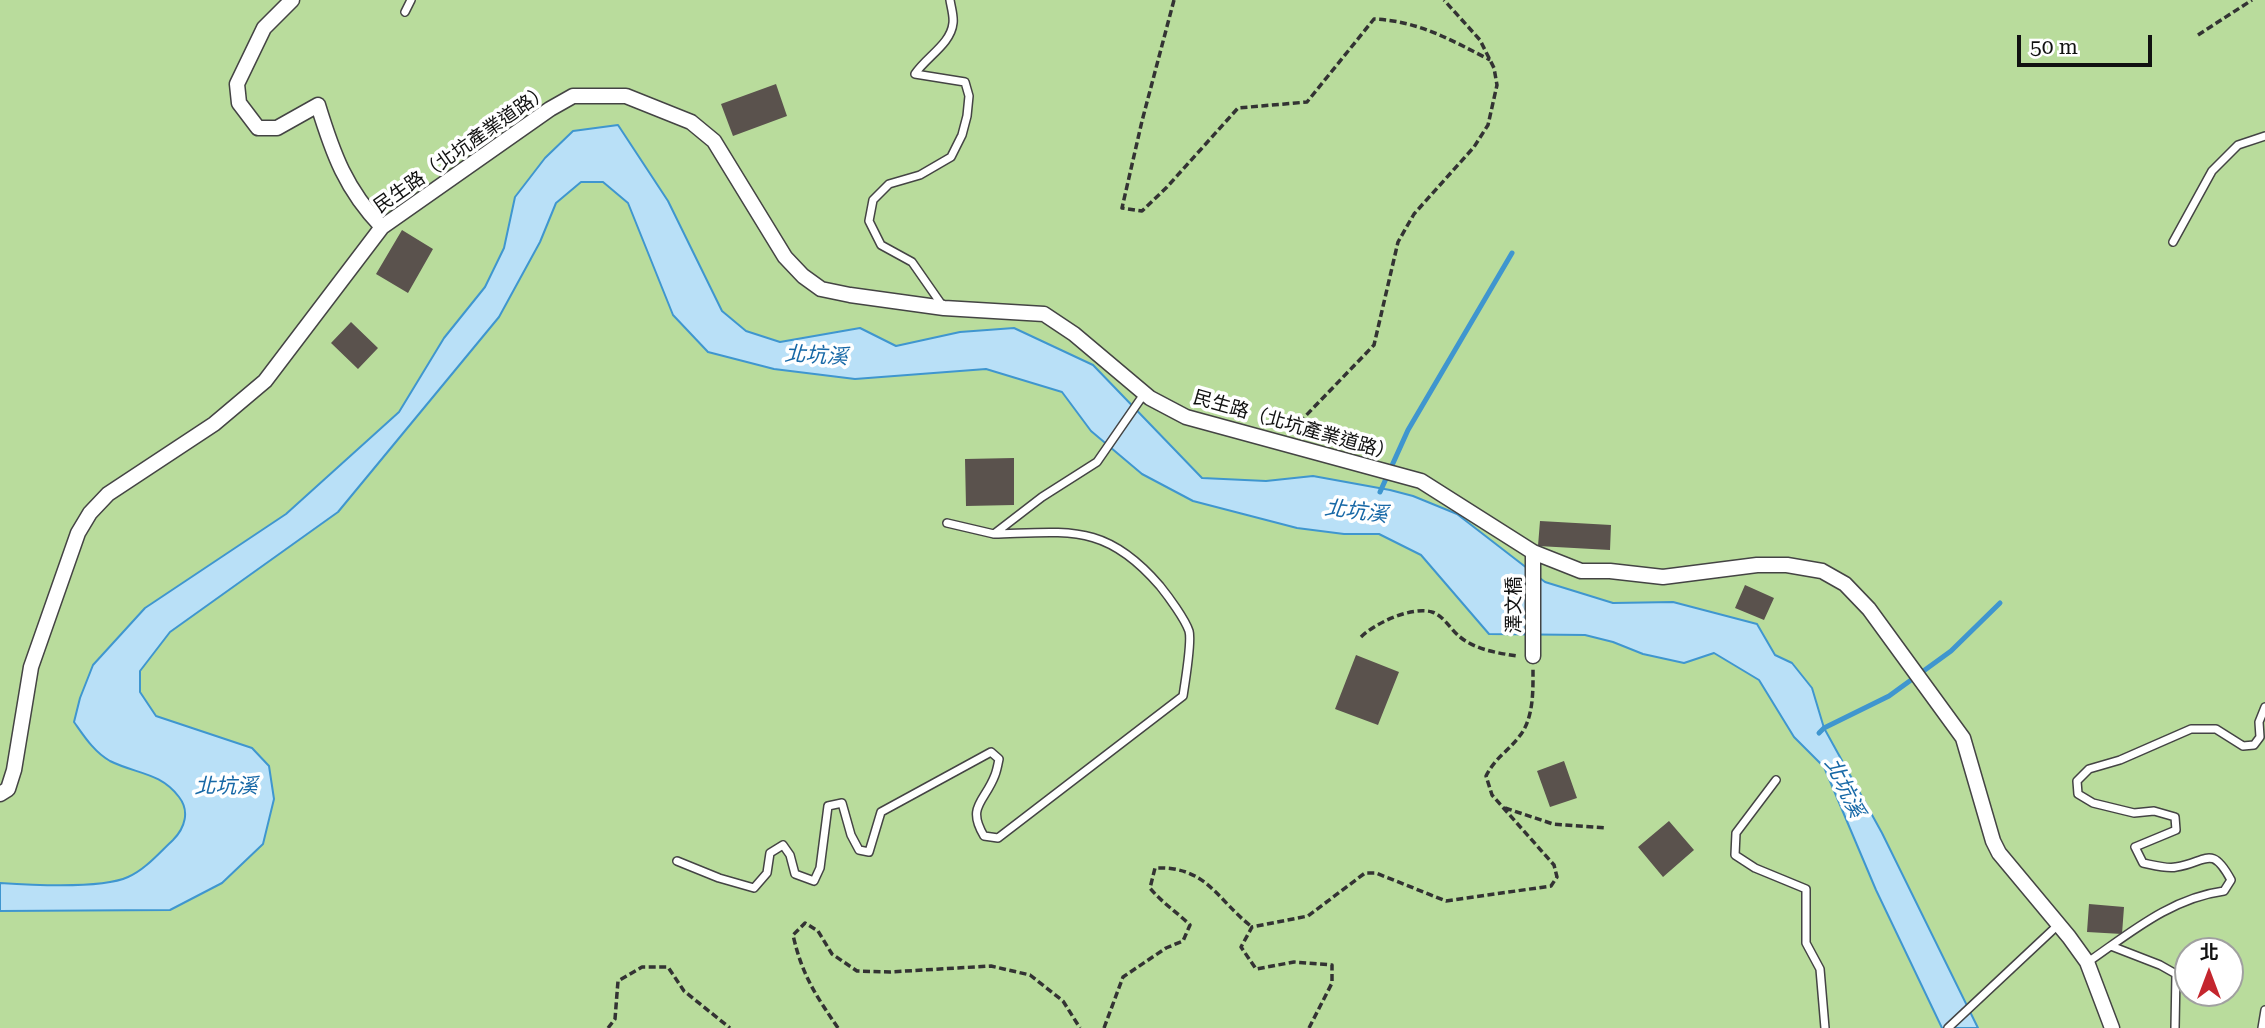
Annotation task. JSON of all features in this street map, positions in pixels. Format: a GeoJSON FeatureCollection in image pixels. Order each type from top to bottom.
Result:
{"type":"FeatureCollection","features":[{"type":"Feature","properties":{"kind":"street"},"geometry":{"type":"LineString","coordinates":[[292,0],[264,28],[237,84],[239,103],[258,128],[277,128],[318,105],[334,157],[348,186],[366,211],[382,227]]}},
{"type":"Feature","properties":{"kind":"street","name":"民生路（北坑產業道路）"},"geometry":{"type":"LineString","coordinates":[[0,794],[8,789],[14,770],[31,667],[78,533],[90,513],[108,494],[214,424],[265,381],[382,227],[550,109],[573,96],[626,96],[691,122],[715,141],[785,257],[803,276],[821,289],[944,308],[1044,314],[1074,334],[1144,394],[1186,417],[1421,481],[1533,552],[1581,571],[1610,571],[1663,578],[1757,565],[1787,565],[1822,571],[1845,584],[1869,610],[1963,738],[1993,841],[1999,853],[2087,962],[2112,1028]]}},
{"type":"Feature","properties":{"kind":"street","name":"澤文橋"},"geometry":{"type":"LineString","coordinates":[[1533,553],[1533,657]]}},
{"type":"Feature","properties":{"kind":"lane"},"geometry":{"type":"LineString","coordinates":[[405,12],[411,0]]}},
{"type":"Feature","properties":{"kind":"lane"},"geometry":{"type":"LineString","coordinates":[[944,308],[912,262],[881,245],[869,221],[873,200],[889,184],[920,175],[951,156],[962,135],[969,96],[965,82],[915,74],[945,42],[953,24],[950,0]]}},
{"type":"Feature","properties":{"kind":"lane"},"geometry":{"type":"LineString","coordinates":[[2174,242],[2213,171],[2238,145],[2265,136]]}},
{"type":"Feature","properties":{"kind":"lane"},"geometry":{"type":"LineString","coordinates":[[994,534],[1042,497],[1097,462],[1144,394]]}},
{"type":"Feature","properties":{"kind":"lane"},"geometry":{"type":"LineString","coordinates":[[677,861],[719,878],[754,888],[767,873],[770,853],[783,845],[790,855],[795,874],[814,881],[820,868],[828,806],[842,803],[851,835],[859,850],[869,852],[881,813],[991,752],[999,759],[996,775],[976,807],[976,823],[984,836],[998,838],[1183,696],[1190,632],[1163,591],[1144,568],[1123,550],[1095,537],[1058,533],[994,534],[947,523]]}},
{"type":"Feature","properties":{"kind":"lane"},"geometry":{"type":"LineString","coordinates":[[2087,962],[2146,922],[2186,900],[2224,891],[2231,880],[2223,865],[2213,858],[2199,859],[2176,868],[2143,863],[2135,846],[2176,830],[2175,817],[2154,811],[2134,813],[2093,803],[2078,794],[2077,781],[2089,769],[2120,760],[2191,729],[2216,729],[2243,746],[2254,746],[2260,737],[2259,722],[2265,707]]}},
{"type":"Feature","properties":{"kind":"lane"},"geometry":{"type":"LineString","coordinates":[[1776,780],[1736,833],[1735,855],[1755,868],[1806,889],[1806,943],[1820,969],[1825,1028]]}},
{"type":"Feature","properties":{"kind":"lane"},"geometry":{"type":"LineString","coordinates":[[1948,1028],[2059,925]]}},
{"type":"Feature","properties":{"kind":"lane"},"geometry":{"type":"LineString","coordinates":[[2111,946],[2176,974],[2175,1028]]}},
{"type":"Feature","properties":{"kind":"lane"},"geometry":{"type":"LineString","coordinates":[[2262,1028],[2265,1010]]}},
{"type":"Feature","properties":{"kind":"path"},"geometry":{"type":"LineString","coordinates":[[1174,0],[1122,208],[1142,211],[1238,108],[1307,102],[1374,19],[1398,20],[1435,32],[1490,60]]}},
{"type":"Feature","properties":{"kind":"path"},"geometry":{"type":"LineString","coordinates":[[1280,443],[1374,345],[1398,242],[1414,214],[1474,147],[1488,125],[1497,85],[1490,60],[1480,40],[1444,0]]}},
{"type":"Feature","properties":{"kind":"path"},"geometry":{"type":"LineString","coordinates":[[2198,35],[2252,0]]}},
{"type":"Feature","properties":{"kind":"path"},"geometry":{"type":"LineString","coordinates":[[1104,1028],[1123,978],[1166,948],[1183,941],[1190,925],[1162,902],[1150,888],[1155,868],[1175,867],[1200,878],[1220,894],[1233,912],[1252,927],[1308,916],[1365,873],[1376,873],[1446,901],[1551,886],[1557,877],[1554,865],[1492,795],[1486,776],[1493,761],[1520,737],[1533,702],[1533,657],[1491,652],[1463,640],[1440,615],[1430,611],[1402,614],[1371,627],[1361,637]]}},
{"type":"Feature","properties":{"kind":"path"},"geometry":{"type":"LineString","coordinates":[[1503,808],[1553,824],[1607,828]]}},
{"type":"Feature","properties":{"kind":"path"},"geometry":{"type":"LineString","coordinates":[[838,1028],[803,972],[793,935],[805,923],[818,931],[832,954],[858,971],[890,972],[991,966],[1030,975],[1063,1000],[1080,1028]]}},
{"type":"Feature","properties":{"kind":"path"},"geometry":{"type":"LineString","coordinates":[[1252,927],[1241,947],[1256,970],[1294,962],[1332,965],[1332,983],[1309,1028]]}},
{"type":"Feature","properties":{"kind":"path"},"geometry":{"type":"LineString","coordinates":[[608,1028],[615,1019],[618,981],[642,967],[668,967],[684,991],[730,1028]]}},
{"type":"Feature","properties":{"kind":"green space"},"geometry":{"type":"Polygon","coordinates":[[[0,0],[2265,0],[2265,1028],[0,1028],[0,0]]]}},
{"type":"Feature","properties":{"kind":"water","name":"北坑溪"},"geometry":{"type":"Polygon","coordinates":[[[618,125],[668,201],[722,311],[746,331],[780,342],[860,328],[896,346],[960,332],[1014,328],[1093,365],[1202,478],[1266,481],[1313,476],[1413,496],[1457,514],[1545,582],[1613,603],[1673,602],[1757,624],[1775,655],[1792,663],[1812,688],[1824,728],[1882,833],[1978,1028],[1942,1028],[1876,890],[1824,767],[1794,737],[1759,680],[1714,653],[1684,663],[1643,654],[1585,635],[1489,634],[1421,555],[1379,534],[1344,534],[1297,528],[1193,501],[1142,474],[1091,431],[1062,392],[986,369],[855,379],[774,369],[708,352],[673,315],[628,203],[603,182],[581,182],[556,203],[540,242],[499,317],[338,512],[170,632],[140,671],[140,692],[156,716],[252,748],[269,766],[274,799],[263,844],[222,883],[170,910],[0,911],[0,883],[66,885],[116,881],[140,870],[177,835],[185,814],[182,802],[172,789],[156,778],[104,757],[74,722],[93,665],[145,608],[286,514],[399,412],[444,338],[485,287],[504,248],[515,197],[545,158],[573,131],[618,125]]]}},
{"type":"Feature","properties":{"kind":"building"},"geometry":{"type":"Polygon","coordinates":[[[776,84],[787,116],[733,136],[721,104],[776,84]]]}},
{"type":"Feature","properties":{"kind":"building"},"geometry":{"type":"Polygon","coordinates":[[[402,230],[433,249],[408,293],[376,274],[402,230]]]}},
{"type":"Feature","properties":{"kind":"building"},"geometry":{"type":"Polygon","coordinates":[[[351,322],[378,348],[358,369],[331,343],[351,322]]]}},
{"type":"Feature","properties":{"kind":"building"},"geometry":{"type":"Polygon","coordinates":[[[1014,458],[1014,505],[966,506],[965,459],[1014,458]]]}},
{"type":"Feature","properties":{"kind":"building"},"geometry":{"type":"Polygon","coordinates":[[[1540,521],[1611,525],[1610,550],[1538,546],[1540,521]]]}},
{"type":"Feature","properties":{"kind":"building"},"geometry":{"type":"Polygon","coordinates":[[[1745,585],[1774,598],[1764,620],[1735,608],[1745,585]]]}},
{"type":"Feature","properties":{"kind":"building"},"geometry":{"type":"Polygon","coordinates":[[[1356,655],[1399,672],[1378,725],[1335,709],[1356,655]]]}},
{"type":"Feature","properties":{"kind":"building"},"geometry":{"type":"Polygon","coordinates":[[[1564,761],[1577,798],[1550,807],[1537,771],[1564,761]]]}},
{"type":"Feature","properties":{"kind":"building"},"geometry":{"type":"Polygon","coordinates":[[[1669,821],[1694,850],[1663,877],[1638,847],[1669,821]]]}},
{"type":"Feature","properties":{"kind":"building"},"geometry":{"type":"Polygon","coordinates":[[[2089,904],[2124,907],[2122,934],[2087,932],[2089,904]]]}},
{"type":"Feature","properties":{"kind":"waterway"},"geometry":{"type":"LineString","coordinates":[[1380,492],[1408,430],[1512,253]]}},
{"type":"Feature","properties":{"kind":"waterway"},"geometry":{"type":"LineString","coordinates":[[1819,733],[1889,696],[1951,651],[2000,603]]}}]}
